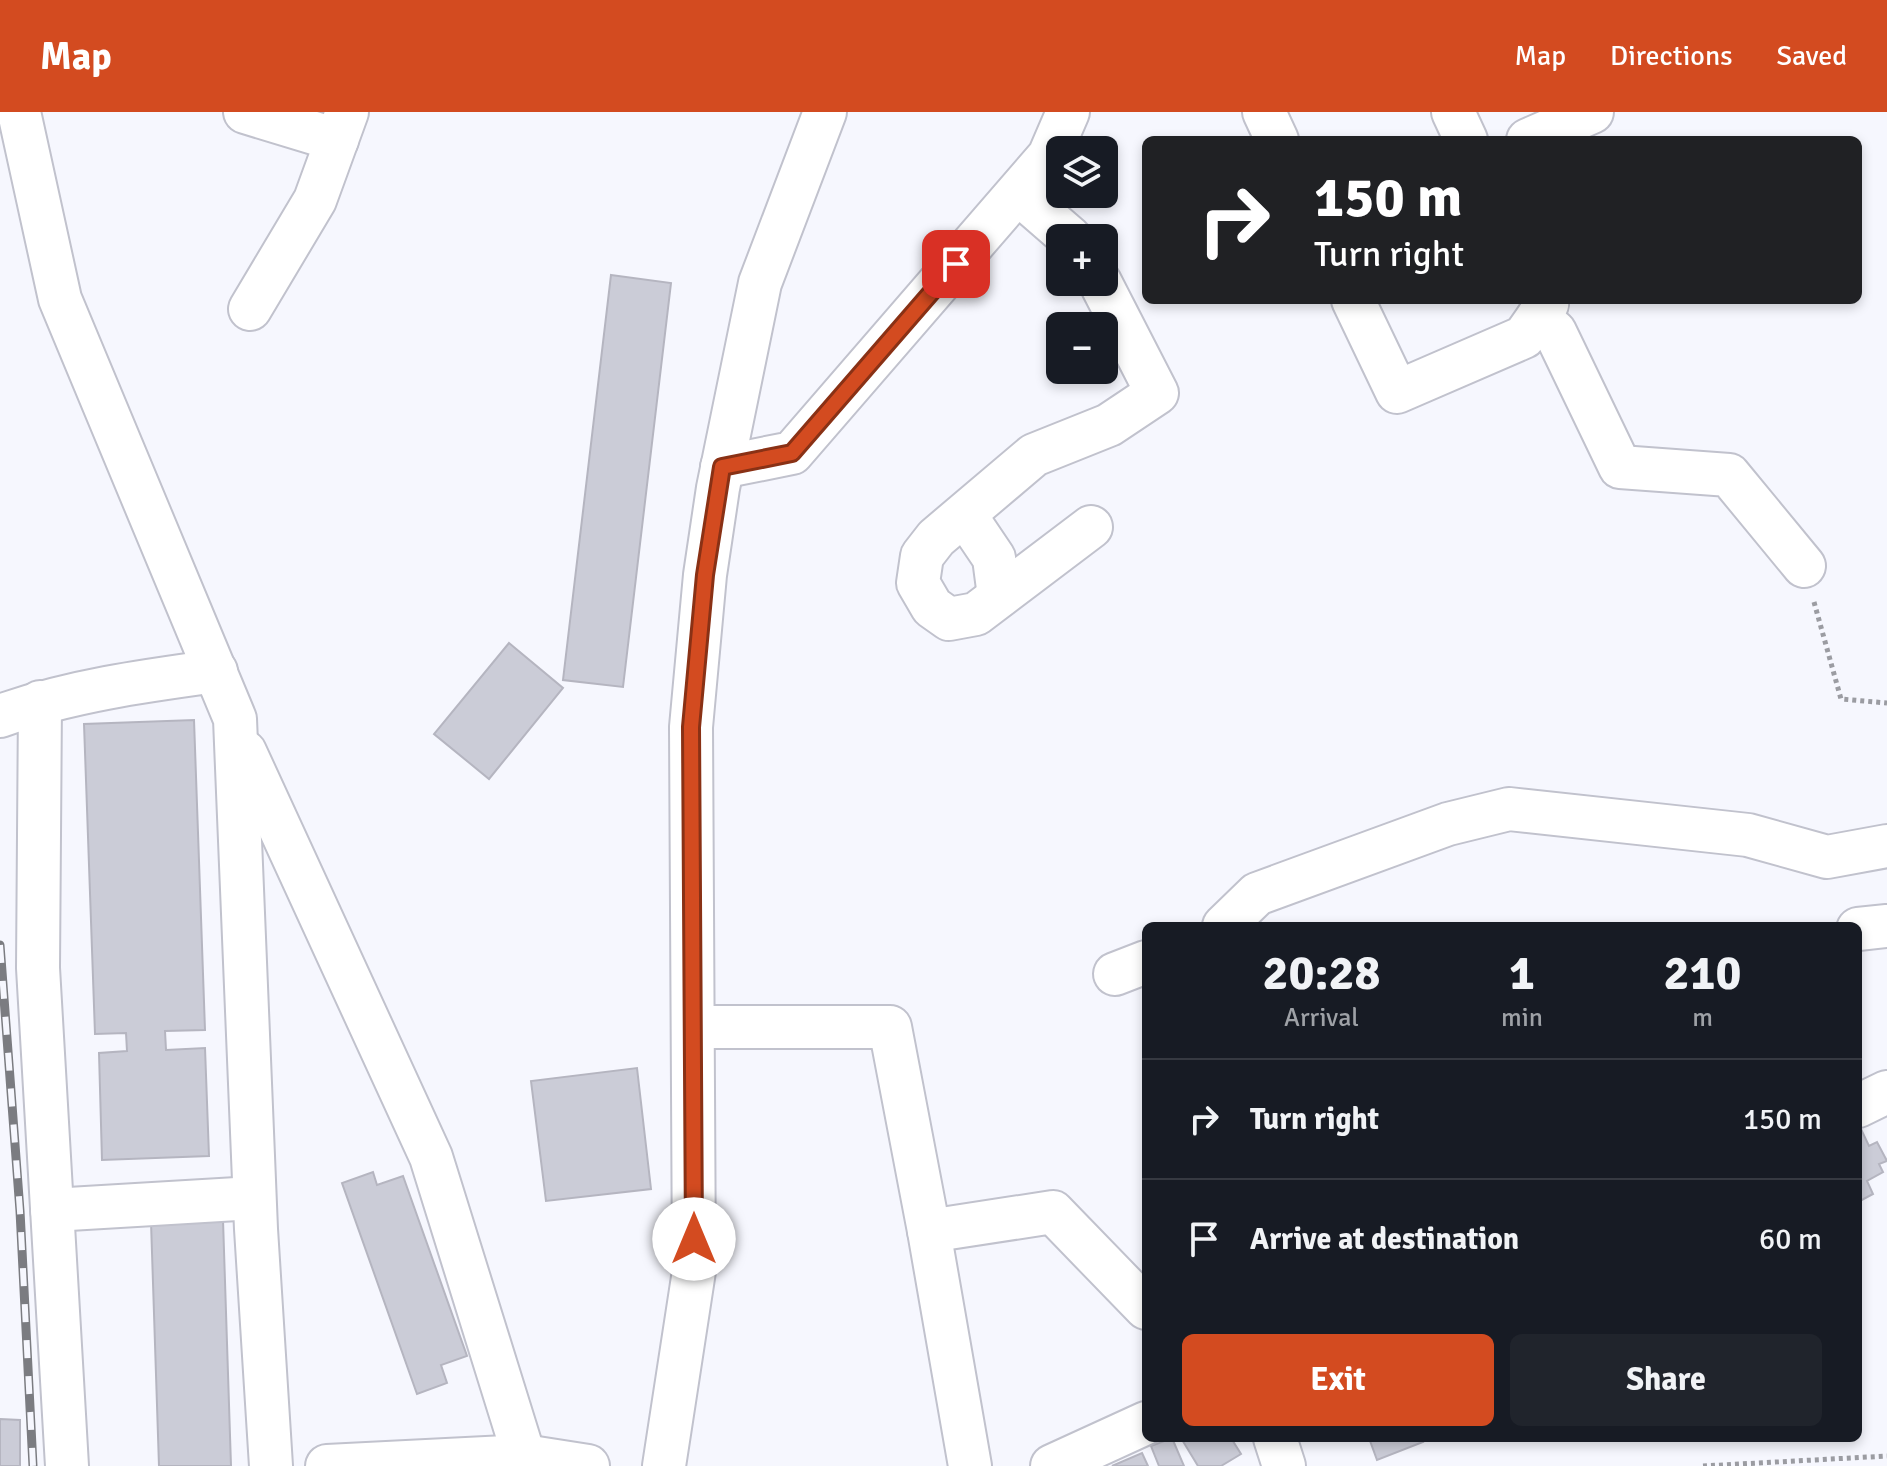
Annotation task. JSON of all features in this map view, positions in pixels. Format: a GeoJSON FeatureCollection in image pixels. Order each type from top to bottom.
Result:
{"type":"FeatureCollection","features":[{"type":"Feature","properties":{"kind":"street"},"geometry":{"type":"LineString","coordinates":[[19,112],[60,299],[235,719],[254,1198],[271,1466]]}},
{"type":"Feature","properties":{"kind":"street"},"geometry":{"type":"LineString","coordinates":[[245,112],[342,126],[315,200],[250,309]]}},
{"type":"Feature","properties":{"kind":"street"},"geometry":{"type":"LineString","coordinates":[[664,1466],[694,1271],[691,727],[705,575],[722,467],[760,283],[825,112]]}},
{"type":"Feature","properties":{"kind":"street"},"geometry":{"type":"LineString","coordinates":[[722,467],[792,453],[1049,156],[1068,112]]}},
{"type":"Feature","properties":{"kind":"street"},"geometry":{"type":"LineString","coordinates":[[1264,112],[1275,136]]}},
{"type":"Feature","properties":{"kind":"street"},"geometry":{"type":"LineString","coordinates":[[1453,112],[1464,136]]}},
{"type":"Feature","properties":{"kind":"street"},"geometry":{"type":"LineString","coordinates":[[1537,136],[1592,112]]}},
{"type":"Feature","properties":{"kind":"street"},"geometry":{"type":"LineString","coordinates":[[1018,193],[1054,224]]}},
{"type":"Feature","properties":{"kind":"street"},"geometry":{"type":"LineString","coordinates":[[1091,527],[976,614],[949,619],[932,607],[918,583],[922,556],[936,538],[1034,455],[1109,425],[1157,393],[1107,296]]}},
{"type":"Feature","properties":{"kind":"street"},"geometry":{"type":"LineString","coordinates":[[1355,304],[1397,392],[1524,337],[1542,308],[1620,467],[1729,475],[1804,566]]}},
{"type":"Feature","properties":{"kind":"street"},"geometry":{"type":"LineString","coordinates":[[965,515],[994,558],[999,596]]}},
{"type":"Feature","properties":{"kind":"street"},"geometry":{"type":"LineString","coordinates":[[0,716],[40,702],[111,686],[216,671]]}},
{"type":"Feature","properties":{"kind":"street"},"geometry":{"type":"LineString","coordinates":[[40,702],[38,968],[67,1466]]}},
{"type":"Feature","properties":{"kind":"street"},"geometry":{"type":"LineString","coordinates":[[236,732],[431,1157],[524,1456]]}},
{"type":"Feature","properties":{"kind":"street"},"geometry":{"type":"LineString","coordinates":[[1228,922],[1257,894],[1448,824],[1509,809],[1748,835],[1827,857],[1887,846]]}},
{"type":"Feature","properties":{"kind":"street"},"geometry":{"type":"LineString","coordinates":[[1862,929],[1887,926]]}},
{"type":"Feature","properties":{"kind":"street"},"geometry":{"type":"LineString","coordinates":[[693,1027],[890,1027],[970,1466]]}},
{"type":"Feature","properties":{"kind":"street"},"geometry":{"type":"LineString","coordinates":[[1862,1104],[1887,1092]]}},
{"type":"Feature","properties":{"kind":"street"},"geometry":{"type":"LineString","coordinates":[[52,1210],[254,1198]]}},
{"type":"Feature","properties":{"kind":"street"},"geometry":{"type":"LineString","coordinates":[[929,1231],[1053,1212],[1142,1304]]}},
{"type":"Feature","properties":{"kind":"street"},"geometry":{"type":"LineString","coordinates":[[1052,1466],[1142,1425]]}},
{"type":"Feature","properties":{"kind":"street"},"geometry":{"type":"LineString","coordinates":[[1276,1442],[1284,1466]]}},
{"type":"Feature","properties":{"kind":"street"},"geometry":{"type":"LineString","coordinates":[[327,1466],[524,1456],[588,1466]]}},
{"type":"Feature","properties":{"kind":"path"},"geometry":{"type":"LineString","coordinates":[[1804,566],[1841,699],[1887,703]]}},
{"type":"Feature","properties":{"kind":"path"},"geometry":{"type":"LineString","coordinates":[[1703,1466],[1887,1456]]}},
{"type":"Feature","properties":{"kind":"building"},"geometry":{"type":"Polygon","coordinates":[[[611,275],[671,283],[623,687],[563,680],[611,275]]]}},
{"type":"Feature","properties":{"kind":"building"},"geometry":{"type":"Polygon","coordinates":[[[509,643],[563,688],[489,779],[434,734],[509,643]]]}},
{"type":"Feature","properties":{"kind":"building"},"geometry":{"type":"Polygon","coordinates":[[[194,720],[205,1030],[165,1031],[166,1050],[205,1048],[209,1156],[102,1160],[99,1053],[127,1051],[126,1033],[95,1034],[84,724],[194,720]]]}},
{"type":"Feature","properties":{"kind":"building"},"geometry":{"type":"Polygon","coordinates":[[[637,1068],[651,1189],[546,1201],[531,1081],[637,1068]]]}},
{"type":"Feature","properties":{"kind":"building"},"geometry":{"type":"Polygon","coordinates":[[[1862,1131],[1869,1146],[1877,1142],[1887,1161],[1879,1164],[1883,1172],[1867,1181],[1873,1194],[1862,1200],[1862,1131]]]}},
{"type":"Feature","properties":{"kind":"building"},"geometry":{"type":"Polygon","coordinates":[[[373,1172],[377,1185],[403,1176],[467,1356],[441,1365],[447,1383],[417,1394],[342,1183],[373,1172]]]}},
{"type":"Feature","properties":{"kind":"building"},"geometry":{"type":"Polygon","coordinates":[[[223,1220],[231,1466],[159,1466],[151,1222],[223,1220]]]}},
{"type":"Feature","properties":{"kind":"building"},"geometry":{"type":"Polygon","coordinates":[[[0,1419],[20,1420],[20,1466],[0,1466],[0,1419]]]}},
{"type":"Feature","properties":{"kind":"building"},"geometry":{"type":"Polygon","coordinates":[[[1174,1442],[1184,1466],[1159,1466],[1151,1446],[1174,1442]]]}},
{"type":"Feature","properties":{"kind":"building"},"geometry":{"type":"Polygon","coordinates":[[[1183,1442],[1234,1442],[1241,1454],[1221,1466],[1198,1466],[1183,1442]]]}},
{"type":"Feature","properties":{"kind":"building"},"geometry":{"type":"Polygon","coordinates":[[[1370,1442],[1423,1442],[1377,1460],[1370,1442]]]}},
{"type":"Feature","properties":{"kind":"building"},"geometry":{"type":"Polygon","coordinates":[[[1142,1453],[1148,1466],[1112,1466],[1142,1453]]]}},
{"type":"Feature","properties":{"kind":"railway"},"geometry":{"type":"LineString","coordinates":[[0,945],[20,1211],[33,1466]]}},
{"type":"Feature","properties":{"kind":"route"},"geometry":{"type":"LineString","coordinates":[[694,1239],[691,727],[705,575],[722,467],[792,453],[956,264]]}}]}
